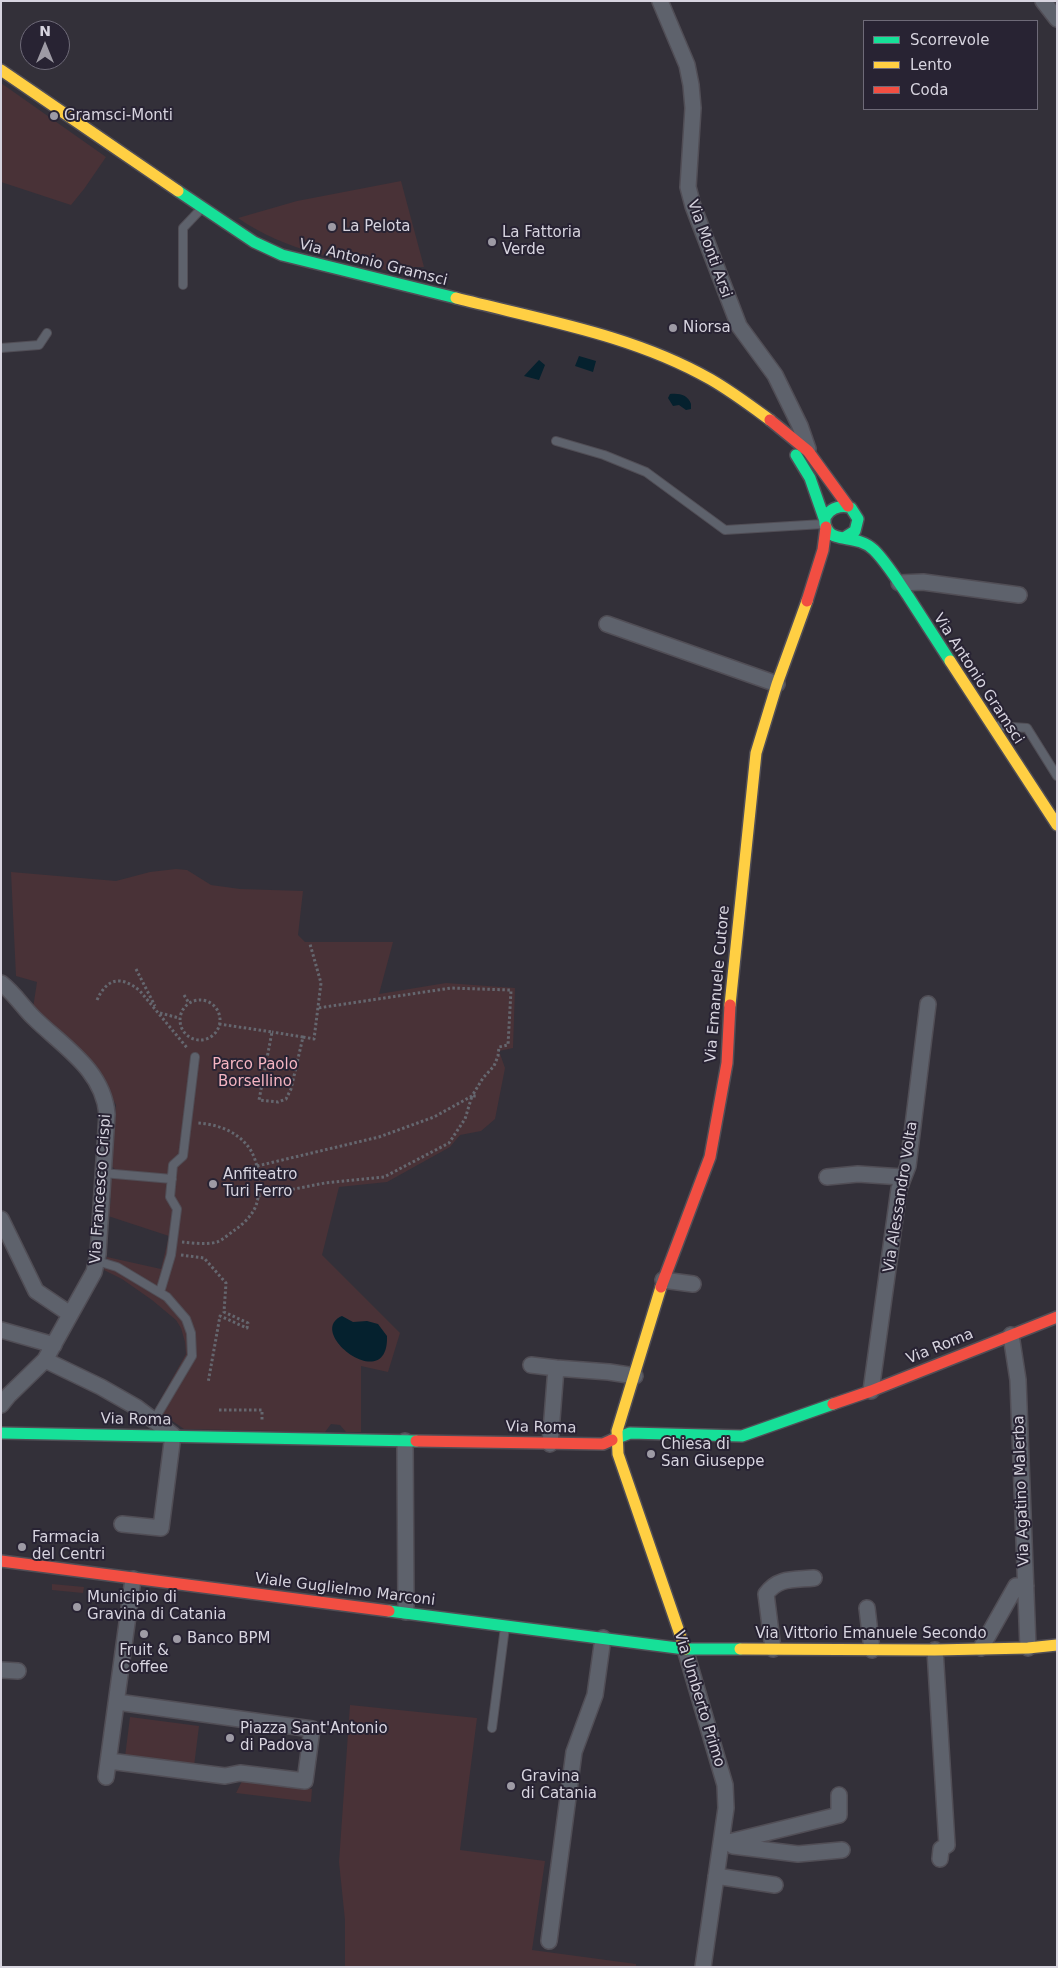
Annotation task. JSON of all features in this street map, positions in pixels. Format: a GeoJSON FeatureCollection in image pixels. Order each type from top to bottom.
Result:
{"type":"FeatureCollection","features":[{"type":"Feature","properties":{"kind":"main road","name":"Via Antonio Gramsci"},"geometry":{"type":"LineString","coordinates":[[1,70],[254,242],[282,256],[591,332],[634,345],[710,379],[789,434],[808,451],[848,506]]}},
{"type":"Feature","properties":{"kind":"main road"},"geometry":{"type":"LineString","coordinates":[[768,419],[800,459],[809,474],[817,491],[825,524],[832,535],[859,540],[874,550]]}},
{"type":"Feature","properties":{"kind":"main road"},"geometry":{"type":"LineString","coordinates":[[825,524],[826,514],[833,507],[839,505],[848,506],[868,533],[874,550]]}},
{"type":"Feature","properties":{"kind":"main road"},"geometry":{"type":"LineString","coordinates":[[844,538],[855,531],[858,525],[857,516]]}},
{"type":"Feature","properties":{"kind":"main road","name":"Via Emanuele Cutore"},"geometry":{"type":"LineString","coordinates":[[617,1438],[617,1431],[663,1280],[710,1157],[727,1063],[729,1014],[756,753],[777,684],[816,576],[823,550],[825,524]]}},
{"type":"Feature","properties":{"kind":"main road","name":"Via Antonio Gramsci"},"geometry":{"type":"LineString","coordinates":[[874,550],[899,583],[1057,825]]}},
{"type":"Feature","properties":{"kind":"main road","name":"Via Roma"},"geometry":{"type":"LineString","coordinates":[[1,1433],[550,1444],[603,1444],[630,1433],[742,1436],[872,1391],[1057,1317]]}},
{"type":"Feature","properties":{"kind":"main road","name":"Via Umberto Primo"},"geometry":{"type":"LineString","coordinates":[[617,1438],[618,1454],[685,1649]]}},
{"type":"Feature","properties":{"kind":"main road","name":"Viale Guglielmo Marconi"},"geometry":{"type":"LineString","coordinates":[[1,1561],[685,1649]]}},
{"type":"Feature","properties":{"kind":"main road","name":"Via Vittorio Emanuele Secondo"},"geometry":{"type":"LineString","coordinates":[[685,1649],[935,1650],[1028,1648],[1057,1645]]}},
{"type":"Feature","properties":{"kind":"street","name":"Via Monti Arsi"},"geometry":{"type":"LineString","coordinates":[[660,1],[687,65],[691,85],[693,108],[688,187],[693,206],[738,326],[750,345],[775,374],[800,426],[808,451]]}},
{"type":"Feature","properties":{"kind":"street"},"geometry":{"type":"LineString","coordinates":[[1043,1],[1057,19]]}},
{"type":"Feature","properties":{"kind":"street"},"geometry":{"type":"LineString","coordinates":[[899,583],[923,582],[1019,595]]}},
{"type":"Feature","properties":{"kind":"street"},"geometry":{"type":"LineString","coordinates":[[608,624],[777,684]]}},
{"type":"Feature","properties":{"kind":"street","name":"Via Francesco Crispi"},"geometry":{"type":"LineString","coordinates":[[1,983],[12,992],[34,1018],[70,1049],[90,1071],[106,1104],[108,1114],[94,1272],[45,1360],[1,1405]]}},
{"type":"Feature","properties":{"kind":"street","name":"Via Alessandro Volta"},"geometry":{"type":"LineString","coordinates":[[872,1391],[899,1190],[902,1177],[908,1166],[928,1004]]}},
{"type":"Feature","properties":{"kind":"street"},"geometry":{"type":"LineString","coordinates":[[827,1177],[858,1174],[902,1177]]}},
{"type":"Feature","properties":{"kind":"street"},"geometry":{"type":"LineString","coordinates":[[1,1219],[36,1291],[70,1314]]}},
{"type":"Feature","properties":{"kind":"street"},"geometry":{"type":"LineString","coordinates":[[663,1280],[693,1284]]}},
{"type":"Feature","properties":{"kind":"street"},"geometry":{"type":"LineString","coordinates":[[1,1330],[54,1345]]}},
{"type":"Feature","properties":{"kind":"street","name":"Via Agatino Malerba"},"geometry":{"type":"LineString","coordinates":[[1011,1335],[1018,1380],[1028,1648]]}},
{"type":"Feature","properties":{"kind":"street"},"geometry":{"type":"LineString","coordinates":[[45,1360],[136,1407],[173,1435],[161,1528],[122,1524]]}},
{"type":"Feature","properties":{"kind":"street"},"geometry":{"type":"LineString","coordinates":[[532,1365],[635,1376]]}},
{"type":"Feature","properties":{"kind":"street"},"geometry":{"type":"LineString","coordinates":[[550,1444],[556,1368]]}},
{"type":"Feature","properties":{"kind":"street"},"geometry":{"type":"LineString","coordinates":[[148,1435],[154,1420]]}},
{"type":"Feature","properties":{"kind":"street"},"geometry":{"type":"LineString","coordinates":[[405,1440],[406,1612]]}},
{"type":"Feature","properties":{"kind":"street"},"geometry":{"type":"LineString","coordinates":[[773,1649],[766,1594],[771,1587],[780,1581],[814,1578]]}},
{"type":"Feature","properties":{"kind":"street"},"geometry":{"type":"LineString","coordinates":[[106,1777],[133,1579]]}},
{"type":"Feature","properties":{"kind":"street"},"geometry":{"type":"LineString","coordinates":[[981,1648],[1016,1586],[1026,1586]]}},
{"type":"Feature","properties":{"kind":"street"},"geometry":{"type":"LineString","coordinates":[[867,1608],[872,1650]]}},
{"type":"Feature","properties":{"kind":"street"},"geometry":{"type":"LineString","coordinates":[[549,1941],[574,1752],[595,1695],[603,1638]]}},
{"type":"Feature","properties":{"kind":"street","name":"Via Umberto Primo"},"geometry":{"type":"LineString","coordinates":[[685,1649],[725,1786],[726,1808],[703,1967]]}},
{"type":"Feature","properties":{"kind":"street"},"geometry":{"type":"LineString","coordinates":[[935,1650],[947,1845],[941,1849],[940,1859]]}},
{"type":"Feature","properties":{"kind":"street"},"geometry":{"type":"LineString","coordinates":[[1,1670],[18,1672]]}},
{"type":"Feature","properties":{"kind":"street"},"geometry":{"type":"LineString","coordinates":[[108,1760],[225,1776],[240,1773],[305,1782],[312,1729],[117,1702]]}},
{"type":"Feature","properties":{"kind":"street"},"geometry":{"type":"LineString","coordinates":[[721,1844],[760,1836],[838,1815],[839,1795]]}},
{"type":"Feature","properties":{"kind":"street"},"geometry":{"type":"LineString","coordinates":[[721,1844],[798,1854],[842,1850]]}},
{"type":"Feature","properties":{"kind":"street"},"geometry":{"type":"LineString","coordinates":[[716,1876],[775,1885]]}},
{"type":"Feature","properties":{"kind":"lane"},"geometry":{"type":"LineString","coordinates":[[183,286],[183,228],[202,207]]}},
{"type":"Feature","properties":{"kind":"lane"},"geometry":{"type":"LineString","coordinates":[[1,348],[39,345],[47,333]]}},
{"type":"Feature","properties":{"kind":"lane"},"geometry":{"type":"LineString","coordinates":[[556,441],[604,455],[646,472],[725,530],[825,524]]}},
{"type":"Feature","properties":{"kind":"lane"},"geometry":{"type":"LineString","coordinates":[[991,726],[1027,728],[1057,776]]}},
{"type":"Feature","properties":{"kind":"lane"},"geometry":{"type":"LineString","coordinates":[[160,1292],[171,1254],[176,1209],[170,1197],[173,1165],[183,1156],[195,1058]]}},
{"type":"Feature","properties":{"kind":"lane"},"geometry":{"type":"LineString","coordinates":[[104,1173],[172,1179]]}},
{"type":"Feature","properties":{"kind":"lane"},"geometry":{"type":"LineString","coordinates":[[96,1261],[117,1267],[160,1292],[172,1302],[186,1319],[192,1333],[192,1356],[154,1420]]}},
{"type":"Feature","properties":{"kind":"lane"},"geometry":{"type":"LineString","coordinates":[[492,1728],[506,1625]]}},
{"type":"Feature","properties":{"kind":"path"},"geometry":{"type":"LineString","coordinates":[[219,1024],[314,1039],[321,983],[310,944]]}},
{"type":"Feature","properties":{"kind":"path"},"geometry":{"type":"LineString","coordinates":[[136,969],[158,1013]]}},
{"type":"Feature","properties":{"kind":"path"},"geometry":{"type":"LineString","coordinates":[[96,1000],[103,988],[116,981],[131,984],[140,991],[195,1058]]}},
{"type":"Feature","properties":{"kind":"path"},"geometry":{"type":"LineString","coordinates":[[258,1196],[325,1183],[384,1177],[449,1143],[465,1119],[472,1096],[482,1078],[494,1066],[499,1047],[508,1045],[511,990],[451,988],[318,1008]]}},
{"type":"Feature","properties":{"kind":"path"},"geometry":{"type":"LineString","coordinates":[[184,995],[188,1003]]}},
{"type":"Feature","properties":{"kind":"path"},"geometry":{"type":"LineString","coordinates":[[201,1000],[210,1003],[217,1010],[220,1019],[218,1029],[212,1036],[203,1040],[194,1040],[185,1035],[180,1027],[179,1018],[181,1011],[188,1003],[201,1000]]}},
{"type":"Feature","properties":{"kind":"path"},"geometry":{"type":"LineString","coordinates":[[158,1013],[179,1018]]}},
{"type":"Feature","properties":{"kind":"path"},"geometry":{"type":"LineString","coordinates":[[272,1032],[260,1100],[278,1102],[286,1099],[291,1089],[303,1037]]}},
{"type":"Feature","properties":{"kind":"path"},"geometry":{"type":"LineString","coordinates":[[257,1166],[379,1137],[434,1117],[472,1096],[478,1096]]}},
{"type":"Feature","properties":{"kind":"path"},"geometry":{"type":"LineString","coordinates":[[172,1242],[218,1242],[242,1224],[254,1212],[258,1196],[259,1175],[255,1157],[246,1144],[227,1129],[208,1124],[187,1122]]}},
{"type":"Feature","properties":{"kind":"path"},"geometry":{"type":"LineString","coordinates":[[171,1254],[204,1258],[226,1283],[224,1312],[248,1323],[247,1328],[220,1316],[208,1383]]}},
{"type":"Feature","properties":{"kind":"path"},"geometry":{"type":"LineString","coordinates":[[219,1410],[262,1410],[262,1418]]}},
{"type":"Feature","properties":{"kind":"green space"},"geometry":{"type":"Polygon","coordinates":[[[1,83],[106,157],[71,205],[1,182],[1,83]]]}},
{"type":"Feature","properties":{"kind":"green space","name":"La Pelota"},"geometry":{"type":"Polygon","coordinates":[[[401,181],[424,267],[408,267],[398,273],[315,253],[275,239],[238,218],[297,201],[401,181]]]}},
{"type":"Feature","properties":{"kind":"green space","name":"Parco Paolo Borsellino"},"geometry":{"type":"Polygon","coordinates":[[[176,869],[187,870],[211,885],[240,889],[303,891],[298,935],[305,942],[393,942],[379,994],[446,983],[515,988],[513,1048],[499,1051],[505,1068],[495,1119],[481,1131],[460,1135],[450,1147],[387,1182],[339,1187],[322,1255],[400,1333],[388,1372],[361,1366],[361,1432],[346,1432],[340,1425],[331,1424],[325,1432],[184,1429],[155,1409],[186,1354],[181,1328],[176,1320],[152,1300],[122,1279],[104,1270],[107,1257],[161,1269],[169,1236],[105,1215],[106,1206],[110,1206],[111,1198],[107,1197],[109,1181],[115,1178],[116,1170],[110,1165],[116,1105],[97,1068],[33,1008],[37,982],[16,976],[11,872],[116,881],[150,872],[176,869]]]}},
{"type":"Feature","properties":{"kind":"green space"},"geometry":{"type":"Polygon","coordinates":[[[52,1584],[84,1587],[83,1593],[52,1590],[52,1584]]]}},
{"type":"Feature","properties":{"kind":"green space"},"geometry":{"type":"Polygon","coordinates":[[[350,1705],[477,1718],[460,1850],[545,1861],[532,1950],[636,1964],[636,1967],[345,1967],[345,1920],[339,1862],[350,1705]]]}},
{"type":"Feature","properties":{"kind":"green space"},"geometry":{"type":"Polygon","coordinates":[[[130,1717],[199,1726],[194,1766],[125,1757],[130,1717]]]}},
{"type":"Feature","properties":{"kind":"green space"},"geometry":{"type":"Polygon","coordinates":[[[242,1781],[312,1789],[311,1802],[236,1793],[242,1781]]]}},
{"type":"Feature","properties":{"kind":"water"},"geometry":{"type":"Polygon","coordinates":[[[579,356],[596,361],[593,372],[575,366],[579,356]]]}},
{"type":"Feature","properties":{"kind":"water"},"geometry":{"type":"Polygon","coordinates":[[[539,360],[545,365],[539,380],[524,376],[539,360]]]}},
{"type":"Feature","properties":{"kind":"water"},"geometry":{"type":"Polygon","coordinates":[[[670,394],[680,394],[686,397],[690,401],[691,409],[686,410],[679,405],[673,406],[668,398],[670,394]]]}},
{"type":"Feature","properties":{"kind":"water"},"geometry":{"type":"Polygon","coordinates":[[[342,1316],[353,1322],[367,1321],[378,1324],[387,1336],[384,1353],[375,1361],[364,1361],[351,1355],[340,1345],[333,1334],[333,1324],[342,1316]]]}},
{"type":"Feature","properties":{"kind":"traffic: fast"},"geometry":{"type":"LineString","coordinates":[[178,191],[254,242],[282,255],[456,298]]}},
{"type":"Feature","properties":{"kind":"traffic: fast"},"geometry":{"type":"LineString","coordinates":[[796,455],[810,478],[825,521]]}},
{"type":"Feature","properties":{"kind":"traffic: fast"},"geometry":{"type":"LineString","coordinates":[[844,538],[855,531],[858,519],[851,508],[839,507],[829,512],[826,516],[825,521],[829,532],[837,537],[862,542],[879,555],[950,661]]}},
{"type":"Feature","properties":{"kind":"traffic: fast"},"geometry":{"type":"LineString","coordinates":[[612,1440],[630,1433],[742,1436],[833,1404]]}},
{"type":"Feature","properties":{"kind":"traffic: fast"},"geometry":{"type":"LineString","coordinates":[[1,1433],[416,1441]]}},
{"type":"Feature","properties":{"kind":"traffic: fast"},"geometry":{"type":"LineString","coordinates":[[389,1611],[685,1649],[740,1649]]}},
{"type":"Feature","properties":{"kind":"traffic: slow"},"geometry":{"type":"LineString","coordinates":[[1,70],[178,191]]}},
{"type":"Feature","properties":{"kind":"traffic: slow"},"geometry":{"type":"LineString","coordinates":[[456,298],[586,330],[650,351],[710,379],[770,420]]}},
{"type":"Feature","properties":{"kind":"traffic: slow"},"geometry":{"type":"LineString","coordinates":[[730,1005],[756,753],[777,684],[807,601]]}},
{"type":"Feature","properties":{"kind":"traffic: slow"},"geometry":{"type":"LineString","coordinates":[[950,661],[1057,825]]}},
{"type":"Feature","properties":{"kind":"traffic: slow"},"geometry":{"type":"LineString","coordinates":[[661,1287],[617,1431],[618,1454],[685,1649]]}},
{"type":"Feature","properties":{"kind":"traffic: slow"},"geometry":{"type":"LineString","coordinates":[[740,1649],[935,1650],[1028,1648],[1057,1645]]}},
{"type":"Feature","properties":{"kind":"traffic: jam"},"geometry":{"type":"LineString","coordinates":[[770,420],[808,451],[848,506]]}},
{"type":"Feature","properties":{"kind":"traffic: jam"},"geometry":{"type":"LineString","coordinates":[[807,601],[823,550],[826,527]]}},
{"type":"Feature","properties":{"kind":"traffic: jam"},"geometry":{"type":"LineString","coordinates":[[661,1287],[710,1157],[727,1063],[730,1005]]}},
{"type":"Feature","properties":{"kind":"traffic: jam"},"geometry":{"type":"LineString","coordinates":[[833,1404],[871,1391],[1057,1317]]}},
{"type":"Feature","properties":{"kind":"traffic: jam"},"geometry":{"type":"LineString","coordinates":[[416,1441],[603,1444],[612,1440]]}},
{"type":"Feature","properties":{"kind":"traffic: jam"},"geometry":{"type":"LineString","coordinates":[[1,1561],[389,1611]]}},
{"type":"Feature","properties":{"kind":"place","name":"Gramsci-Monti"},"geometry":{"type":"Point","coordinates":[54,116]}},
{"type":"Feature","properties":{"kind":"place","name":"La Pelota"},"geometry":{"type":"Point","coordinates":[332,227]}},
{"type":"Feature","properties":{"kind":"place","name":"La Fattoria Verde"},"geometry":{"type":"Point","coordinates":[492,242]}},
{"type":"Feature","properties":{"kind":"place","name":"Niorsa"},"geometry":{"type":"Point","coordinates":[673,328]}},
{"type":"Feature","properties":{"kind":"place","name":"Anfiteatro Turi Ferro"},"geometry":{"type":"Point","coordinates":[213,1184]}},
{"type":"Feature","properties":{"kind":"place","name":"Chiesa di San Giuseppe"},"geometry":{"type":"Point","coordinates":[651,1454]}},
{"type":"Feature","properties":{"kind":"place","name":"Farmacia del Centri"},"geometry":{"type":"Point","coordinates":[22,1547]}},
{"type":"Feature","properties":{"kind":"place","name":"Municipio di Gravina di Catania"},"geometry":{"type":"Point","coordinates":[77,1607]}},
{"type":"Feature","properties":{"kind":"place","name":"Fruit & Coffee"},"geometry":{"type":"Point","coordinates":[144,1634]}},
{"type":"Feature","properties":{"kind":"place","name":"Banco BPM"},"geometry":{"type":"Point","coordinates":[177,1639]}},
{"type":"Feature","properties":{"kind":"place","name":"Piazza Sant'Antonio di Padova"},"geometry":{"type":"Point","coordinates":[230,1738]}},
{"type":"Feature","properties":{"kind":"place","name":"Gravina di Catania"},"geometry":{"type":"Point","coordinates":[511,1786]}}]}
